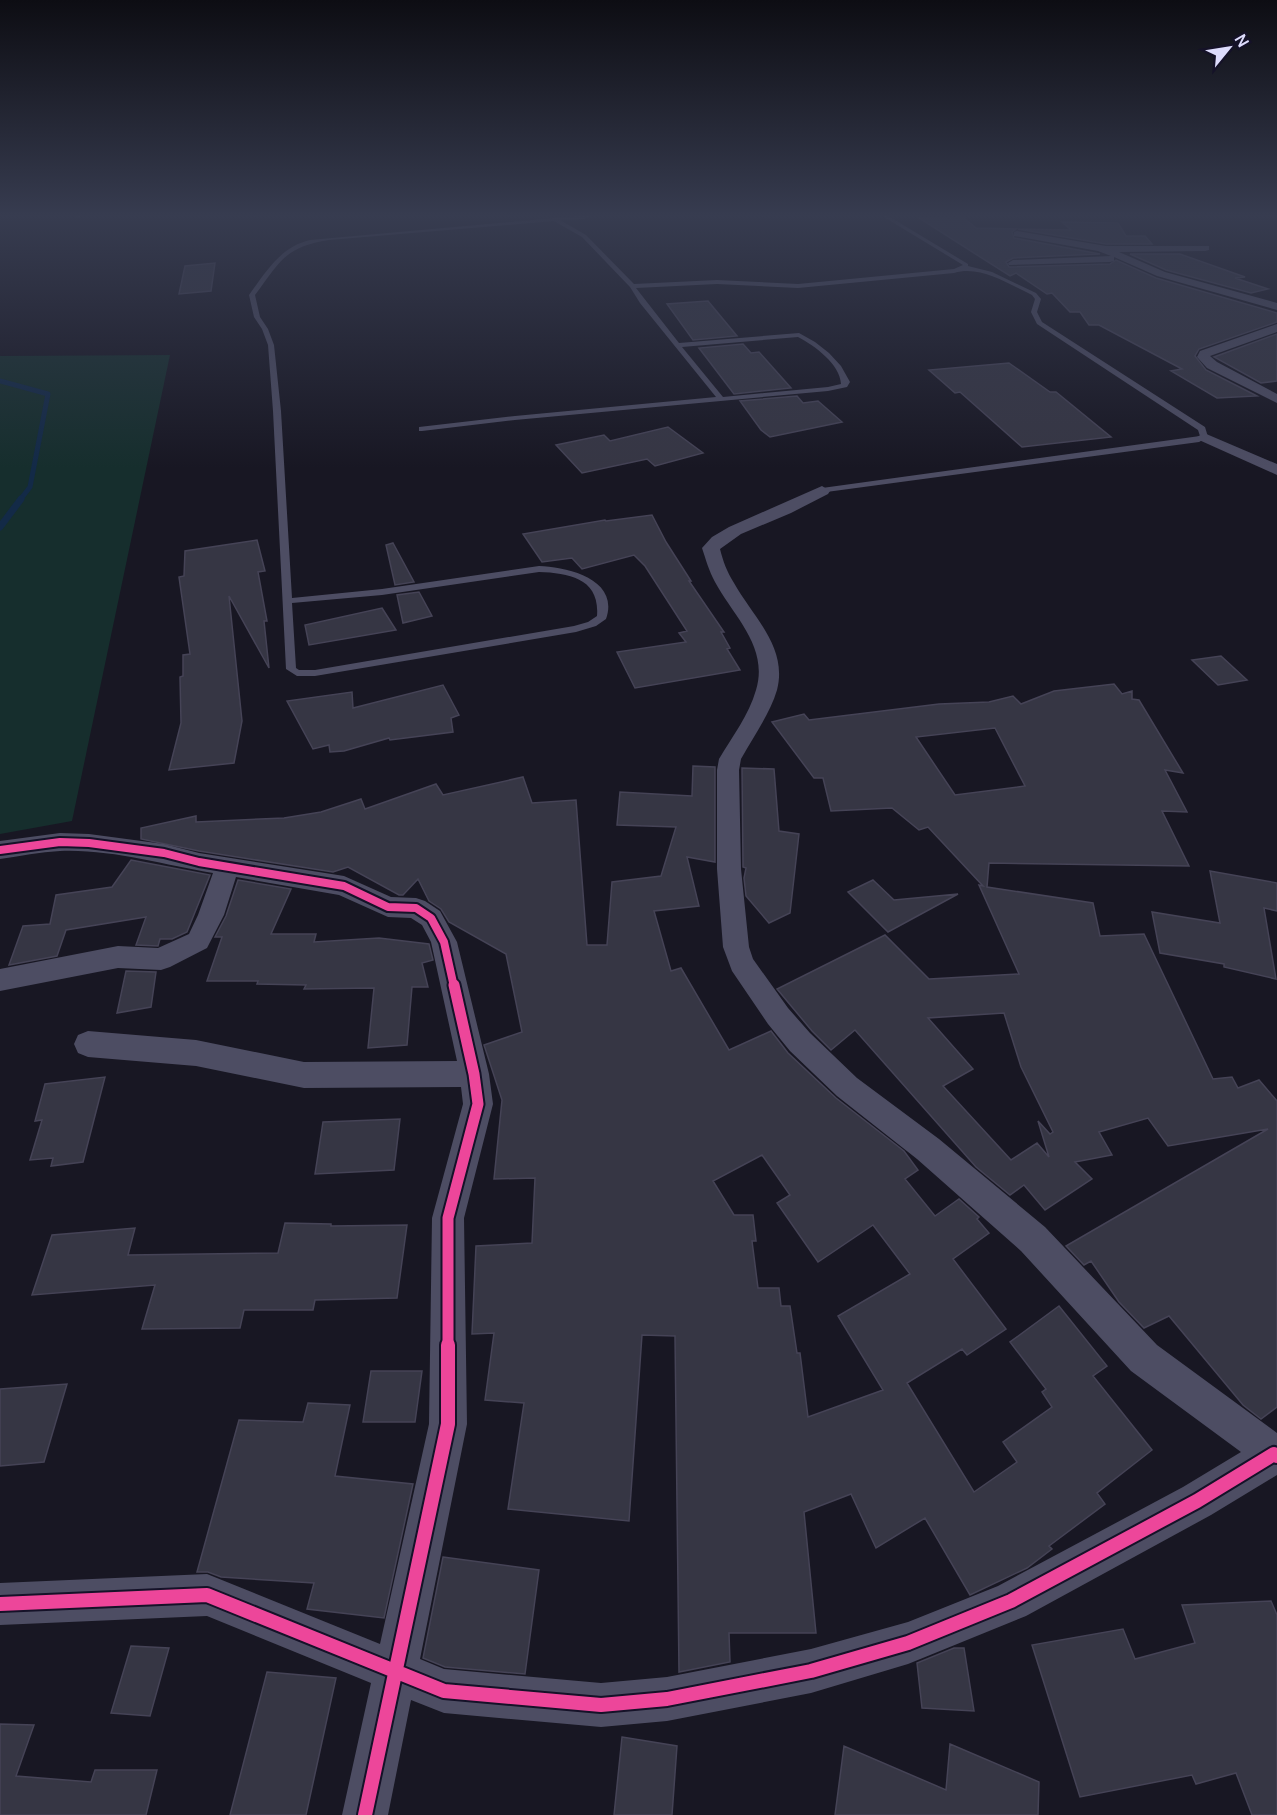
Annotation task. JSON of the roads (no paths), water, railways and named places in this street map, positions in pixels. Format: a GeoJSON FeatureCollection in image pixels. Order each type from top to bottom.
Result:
{"type":"FeatureCollection","features":[{"type":"Feature","properties":{"kind":"street"},"geometry":{"type":"LineString","coordinates":[[1248,299],[1277,307]]}},
{"type":"Feature","properties":{"kind":"street"},"geometry":{"type":"LineString","coordinates":[[1277,328],[1204,354],[1203,357],[1212,365],[1277,399]]}},
{"type":"Feature","properties":{"kind":"street"},"geometry":{"type":"LineString","coordinates":[[1250,338],[1268,344]]}},
{"type":"Feature","properties":{"kind":"street"},"geometry":{"type":"LineString","coordinates":[[1204,437],[1277,470]]}},
{"type":"Feature","properties":{"kind":"street"},"geometry":{"type":"LineString","coordinates":[[0,1604],[207,1596],[444,1691],[601,1706],[667,1699],[811,1671],[908,1643],[1011,1601],[1197,1501],[1276,1455],[1144,1358],[1033,1239],[928,1149],[847,1087],[778,1016],[741,963],[736,947],[729,869],[728,770],[730,759],[767,688],[770,664],[759,631],[736,602],[713,564],[711,548],[720,538],[752,521],[782,511],[822,491]]}},
{"type":"Feature","properties":{"kind":"street"},"geometry":{"type":"LineString","coordinates":[[0,850],[60,842],[89,843],[164,853],[344,886],[388,907],[416,908],[431,918],[444,942],[474,1074],[477,1104],[448,1218],[448,1424],[365,1815]]}},
{"type":"Feature","properties":{"kind":"street"},"geometry":{"type":"LineString","coordinates":[[0,980],[118,957],[161,959],[198,941],[211,915],[228,866]]}},
{"type":"Feature","properties":{"kind":"street"},"geometry":{"type":"LineString","coordinates":[[88,1044],[196,1053],[304,1075],[474,1074]]}},
{"type":"Feature","properties":{"kind":"lane"},"geometry":{"type":"LineString","coordinates":[[253,299],[257,317],[265,328],[271,345],[277,411],[287,601],[291,669],[297,674],[315,673],[576,629],[592,624],[602,617],[604,604],[599,591],[590,582],[561,569],[539,569],[382,592],[287,601]]}},
{"type":"Feature","properties":{"kind":"lane"},"geometry":{"type":"LineString","coordinates":[[640,299],[720,398]]}},
{"type":"Feature","properties":{"kind":"lane"},"geometry":{"type":"LineString","coordinates":[[822,491],[1199,440],[1204,437],[1202,429],[1039,323],[1034,312],[1038,299]]}},
{"type":"Feature","properties":{"kind":"lane"},"geometry":{"type":"LineString","coordinates":[[422,429],[828,389],[844,385],[846,382],[843,373],[812,341],[799,335],[679,345]]}},
{"type":"Feature","properties":{"kind":"waterway"},"geometry":{"type":"LineString","coordinates":[[0,381],[48,394],[30,487],[20,500]]}},
{"type":"Feature","properties":{"kind":"waterway"},"geometry":{"type":"LineString","coordinates":[[0,527],[21,499]]}}]}
